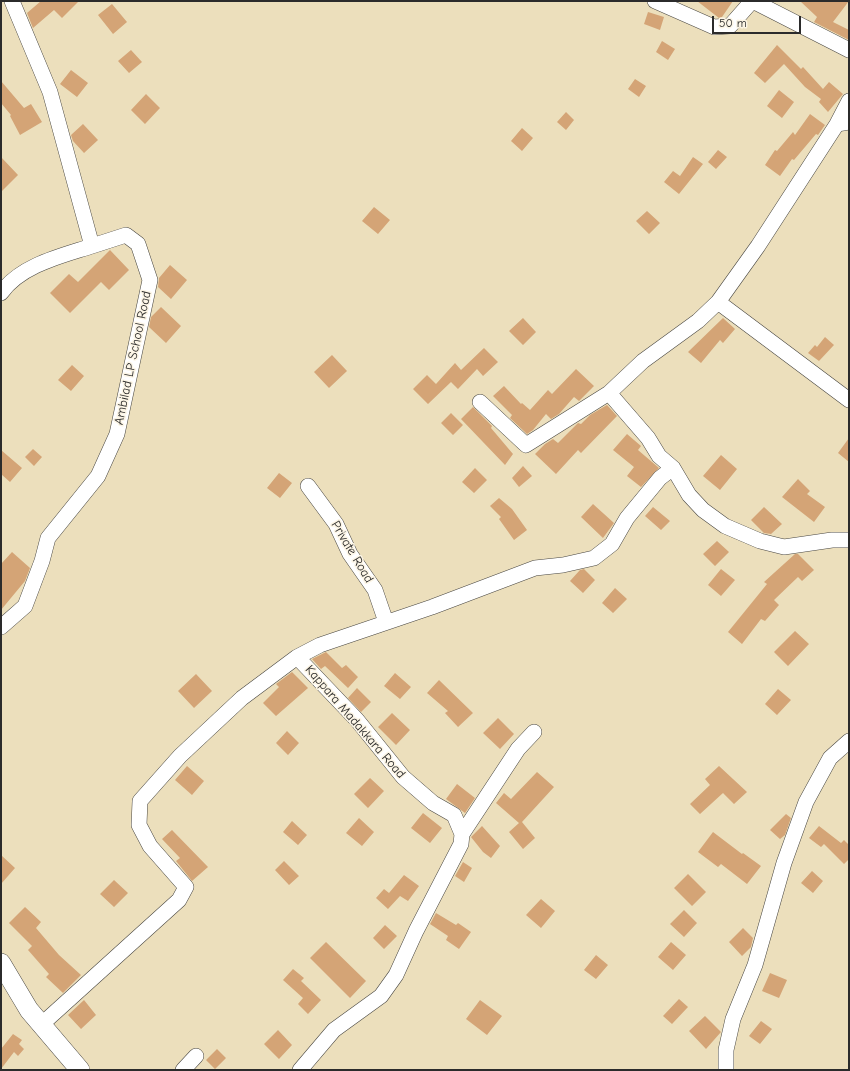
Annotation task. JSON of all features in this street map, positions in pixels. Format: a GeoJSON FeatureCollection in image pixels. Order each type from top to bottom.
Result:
{"type":"FeatureCollection","features":[{"type":"Feature","properties":{"kind":"main road"},"geometry":{"type":"LineString","coordinates":[[1,963],[29,1010],[80,1070]]}},
{"type":"Feature","properties":{"kind":"street"},"geometry":{"type":"LineString","coordinates":[[1,293],[7,285],[32,268],[92,246],[50,92],[12,1]]}},
{"type":"Feature","properties":{"kind":"street"},"geometry":{"type":"LineString","coordinates":[[655,1],[714,27],[730,26],[753,1],[849,50]]}},
{"type":"Feature","properties":{"kind":"street"},"geometry":{"type":"LineString","coordinates":[[480,402],[526,445],[609,393],[643,361],[698,321],[718,302],[843,123],[849,101]]}},
{"type":"Feature","properties":{"kind":"street","name":"Ambilad LP School Road"},"geometry":{"type":"LineString","coordinates":[[1,627],[25,606],[42,561],[48,538],[98,476],[117,434],[129,384],[150,280],[138,244],[126,235],[92,246]]}},
{"type":"Feature","properties":{"kind":"street"},"geometry":{"type":"LineString","coordinates":[[718,302],[849,400]]}},
{"type":"Feature","properties":{"kind":"street"},"geometry":{"type":"LineString","coordinates":[[609,393],[648,438],[659,456],[673,468],[689,495],[703,510],[725,526],[747,536],[784,546],[832,540],[849,540]]}},
{"type":"Feature","properties":{"kind":"street","name":"Kappara Madakkara Road"},"geometry":{"type":"LineString","coordinates":[[462,834],[454,815],[433,803],[403,777],[357,720],[297,657],[320,646],[432,607],[535,568],[563,565],[594,558],[612,544],[627,518],[660,478],[673,468]]}},
{"type":"Feature","properties":{"kind":"street","name":"Private Road"},"geometry":{"type":"LineString","coordinates":[[308,486],[336,524],[350,554],[375,590],[386,622]]}},
{"type":"Feature","properties":{"kind":"street"},"geometry":{"type":"LineString","coordinates":[[42,1024],[179,900],[186,887],[150,846],[144,836],[139,825],[140,801],[180,756],[230,709],[297,657]]}},
{"type":"Feature","properties":{"kind":"street"},"geometry":{"type":"LineString","coordinates":[[300,1070],[334,1030],[381,996],[396,975],[416,931],[461,844],[462,834],[518,749],[534,732]]}},
{"type":"Feature","properties":{"kind":"street"},"geometry":{"type":"LineString","coordinates":[[726,1070],[726,1050],[733,1019],[755,965],[784,863],[806,802],[830,758],[849,741]]}},
{"type":"Feature","properties":{"kind":"street"},"geometry":{"type":"LineString","coordinates":[[183,1070],[196,1056]]}},
{"type":"Feature","properties":{"kind":"building"},"geometry":{"type":"Polygon","coordinates":[[[41,1],[79,1],[62,18],[54,10],[33,28],[27,13],[41,1]]]}},
{"type":"Feature","properties":{"kind":"building"},"geometry":{"type":"Polygon","coordinates":[[[697,1],[733,1],[722,17],[719,18],[697,1]]]}},
{"type":"Feature","properties":{"kind":"building"},"geometry":{"type":"Polygon","coordinates":[[[800,1],[849,1],[833,22],[849,30],[849,40],[814,22],[817,17],[800,1]]]}},
{"type":"Feature","properties":{"kind":"building"},"geometry":{"type":"Polygon","coordinates":[[[112,4],[127,22],[113,34],[98,15],[112,4]]]}},
{"type":"Feature","properties":{"kind":"building"},"geometry":{"type":"Polygon","coordinates":[[[648,12],[664,17],[660,30],[644,24],[648,12]]]}},
{"type":"Feature","properties":{"kind":"building"},"geometry":{"type":"Polygon","coordinates":[[[662,41],[675,49],[668,60],[656,52],[662,41]]]}},
{"type":"Feature","properties":{"kind":"building"},"geometry":{"type":"Polygon","coordinates":[[[777,45],[801,69],[803,67],[823,89],[829,82],[843,94],[828,112],[819,102],[821,99],[805,87],[784,64],[765,83],[754,73],[777,45]]]}},
{"type":"Feature","properties":{"kind":"building"},"geometry":{"type":"Polygon","coordinates":[[[131,50],[142,62],[129,73],[118,61],[131,50]]]}},
{"type":"Feature","properties":{"kind":"building"},"geometry":{"type":"Polygon","coordinates":[[[71,70],[88,83],[77,97],[60,84],[71,70]]]}},
{"type":"Feature","properties":{"kind":"building"},"geometry":{"type":"Polygon","coordinates":[[[635,79],[646,86],[639,97],[628,89],[635,79]]]}},
{"type":"Feature","properties":{"kind":"building"},"geometry":{"type":"Polygon","coordinates":[[[1,81],[24,108],[31,104],[42,122],[20,135],[10,116],[11,115],[1,103],[1,81]]]}},
{"type":"Feature","properties":{"kind":"building"},"geometry":{"type":"Polygon","coordinates":[[[779,90],[794,102],[782,118],[767,106],[779,90]]]}},
{"type":"Feature","properties":{"kind":"building"},"geometry":{"type":"Polygon","coordinates":[[[146,94],[160,108],[145,124],[131,110],[146,94]]]}},
{"type":"Feature","properties":{"kind":"building"},"geometry":{"type":"Polygon","coordinates":[[[566,112],[574,120],[566,130],[557,122],[566,112]]]}},
{"type":"Feature","properties":{"kind":"building"},"geometry":{"type":"Polygon","coordinates":[[[810,114],[825,125],[818,135],[816,134],[794,160],[792,159],[780,176],[765,165],[775,150],[777,151],[793,132],[795,135],[810,114]]]}},
{"type":"Feature","properties":{"kind":"building"},"geometry":{"type":"Polygon","coordinates":[[[83,124],[98,140],[84,153],[73,141],[71,135],[83,124]]]}},
{"type":"Feature","properties":{"kind":"building"},"geometry":{"type":"Polygon","coordinates":[[[522,128],[533,138],[522,151],[511,141],[522,128]]]}},
{"type":"Feature","properties":{"kind":"building"},"geometry":{"type":"Polygon","coordinates":[[[718,150],[727,157],[716,169],[708,162],[718,150]]]}},
{"type":"Feature","properties":{"kind":"building"},"geometry":{"type":"Polygon","coordinates":[[[1,157],[18,175],[1,192],[1,157]]]}},
{"type":"Feature","properties":{"kind":"building"},"geometry":{"type":"Polygon","coordinates":[[[693,157],[703,164],[679,194],[664,182],[673,171],[680,176],[693,157]]]}},
{"type":"Feature","properties":{"kind":"building"},"geometry":{"type":"Polygon","coordinates":[[[374,207],[390,220],[378,234],[362,221],[374,207]]]}},
{"type":"Feature","properties":{"kind":"building"},"geometry":{"type":"Polygon","coordinates":[[[647,211],[660,223],[649,234],[636,221],[647,211]]]}},
{"type":"Feature","properties":{"kind":"building"},"geometry":{"type":"Polygon","coordinates":[[[110,250],[129,270],[109,290],[101,282],[70,313],[50,293],[69,274],[78,282],[110,250]]]}},
{"type":"Feature","properties":{"kind":"building"},"geometry":{"type":"Polygon","coordinates":[[[170,265],[187,280],[171,299],[158,287],[159,278],[170,265]]]}},
{"type":"Feature","properties":{"kind":"building"},"geometry":{"type":"Polygon","coordinates":[[[161,307],[181,326],[166,343],[149,327],[151,317],[161,307]]]}},
{"type":"Feature","properties":{"kind":"building"},"geometry":{"type":"Polygon","coordinates":[[[523,318],[536,332],[523,345],[509,331],[523,318]]]}},
{"type":"Feature","properties":{"kind":"building"},"geometry":{"type":"Polygon","coordinates":[[[723,318],[735,329],[723,343],[720,340],[701,363],[688,352],[723,318]]]}},
{"type":"Feature","properties":{"kind":"building"},"geometry":{"type":"Polygon","coordinates":[[[825,337],[834,345],[819,361],[808,353],[815,345],[817,347],[825,337]]]}},
{"type":"Feature","properties":{"kind":"building"},"geometry":{"type":"Polygon","coordinates":[[[484,348],[498,362],[483,376],[477,369],[458,389],[451,382],[428,404],[413,389],[427,375],[436,384],[455,363],[461,370],[484,348]]]}},
{"type":"Feature","properties":{"kind":"building"},"geometry":{"type":"Polygon","coordinates":[[[332,355],[347,371],[329,388],[314,372],[332,355]]]}},
{"type":"Feature","properties":{"kind":"building"},"geometry":{"type":"Polygon","coordinates":[[[72,365],[84,376],[71,391],[58,380],[72,365]]]}},
{"type":"Feature","properties":{"kind":"building"},"geometry":{"type":"Polygon","coordinates":[[[576,369],[594,386],[579,401],[574,397],[559,414],[551,419],[546,414],[533,430],[527,434],[510,418],[512,415],[493,396],[504,386],[521,404],[522,403],[530,410],[548,390],[552,394],[576,369]]]}},
{"type":"Feature","properties":{"kind":"building"},"geometry":{"type":"Polygon","coordinates":[[[607,405],[617,416],[581,453],[578,450],[556,474],[535,454],[545,444],[553,439],[558,443],[578,423],[581,424],[590,415],[607,405]]]}},
{"type":"Feature","properties":{"kind":"building"},"geometry":{"type":"Polygon","coordinates":[[[473,407],[492,426],[491,428],[513,454],[505,465],[461,419],[473,407]]]}},
{"type":"Feature","properties":{"kind":"building"},"geometry":{"type":"Polygon","coordinates":[[[451,413],[463,425],[453,435],[441,423],[451,413]]]}},
{"type":"Feature","properties":{"kind":"building"},"geometry":{"type":"Polygon","coordinates":[[[627,434],[641,446],[638,450],[659,468],[641,487],[627,476],[634,467],[613,450],[627,434]]]}},
{"type":"Feature","properties":{"kind":"building"},"geometry":{"type":"Polygon","coordinates":[[[849,438],[849,462],[838,453],[849,438]]]}},
{"type":"Feature","properties":{"kind":"building"},"geometry":{"type":"Polygon","coordinates":[[[33,449],[42,457],[34,466],[25,457],[33,449]]]}},
{"type":"Feature","properties":{"kind":"building"},"geometry":{"type":"Polygon","coordinates":[[[1,450],[22,468],[10,482],[1,474],[1,450]]]}},
{"type":"Feature","properties":{"kind":"building"},"geometry":{"type":"Polygon","coordinates":[[[721,455],[737,469],[720,490],[703,476],[721,455]]]}},
{"type":"Feature","properties":{"kind":"building"},"geometry":{"type":"Polygon","coordinates":[[[523,466],[532,476],[519,487],[512,478],[523,466]]]}},
{"type":"Feature","properties":{"kind":"building"},"geometry":{"type":"Polygon","coordinates":[[[475,468],[487,480],[474,493],[462,482],[475,468]]]}},
{"type":"Feature","properties":{"kind":"building"},"geometry":{"type":"Polygon","coordinates":[[[279,473],[292,483],[280,498],[267,488],[279,473]]]}},
{"type":"Feature","properties":{"kind":"building"},"geometry":{"type":"Polygon","coordinates":[[[798,479],[810,491],[807,494],[825,507],[814,522],[782,497],[798,479]]]}},
{"type":"Feature","properties":{"kind":"building"},"geometry":{"type":"Polygon","coordinates":[[[499,498],[512,509],[527,530],[514,540],[499,519],[501,517],[490,506],[499,498]]]}},
{"type":"Feature","properties":{"kind":"building"},"geometry":{"type":"Polygon","coordinates":[[[593,504],[614,523],[603,538],[581,517],[593,504]]]}},
{"type":"Feature","properties":{"kind":"building"},"geometry":{"type":"Polygon","coordinates":[[[653,507],[670,521],[661,530],[645,516],[653,507]]]}},
{"type":"Feature","properties":{"kind":"building"},"geometry":{"type":"Polygon","coordinates":[[[764,507],[782,524],[771,534],[764,533],[751,520],[764,507]]]}},
{"type":"Feature","properties":{"kind":"building"},"geometry":{"type":"Polygon","coordinates":[[[717,541],[729,552],[715,566],[703,554],[717,541]]]}},
{"type":"Feature","properties":{"kind":"building"},"geometry":{"type":"Polygon","coordinates":[[[12,552],[30,568],[25,581],[1,610],[1,564],[12,552]]]}},
{"type":"Feature","properties":{"kind":"building"},"geometry":{"type":"Polygon","coordinates":[[[795,554],[798,554],[814,570],[802,581],[798,577],[774,600],[779,605],[765,621],[761,619],[742,644],[728,632],[767,584],[764,582],[795,554]]]}},
{"type":"Feature","properties":{"kind":"building"},"geometry":{"type":"Polygon","coordinates":[[[584,569],[595,580],[583,593],[570,581],[580,570],[584,569]]]}},
{"type":"Feature","properties":{"kind":"building"},"geometry":{"type":"Polygon","coordinates":[[[721,569],[735,580],[721,596],[708,585],[721,569]]]}},
{"type":"Feature","properties":{"kind":"building"},"geometry":{"type":"Polygon","coordinates":[[[615,588],[627,599],[613,613],[602,603],[615,588]]]}},
{"type":"Feature","properties":{"kind":"building"},"geometry":{"type":"Polygon","coordinates":[[[795,631],[809,644],[788,666],[774,652],[795,631]]]}},
{"type":"Feature","properties":{"kind":"building"},"geometry":{"type":"Polygon","coordinates":[[[326,652],[342,668],[346,665],[358,677],[348,688],[325,666],[321,669],[312,659],[326,652]]]}},
{"type":"Feature","properties":{"kind":"building"},"geometry":{"type":"Polygon","coordinates":[[[292,672],[308,688],[276,716],[263,703],[279,687],[276,684],[292,672]]]}},
{"type":"Feature","properties":{"kind":"building"},"geometry":{"type":"Polygon","coordinates":[[[395,673],[411,687],[400,699],[384,686],[395,673]]]}},
{"type":"Feature","properties":{"kind":"building"},"geometry":{"type":"Polygon","coordinates":[[[196,674],[212,691],[194,708],[178,691],[196,674]]]}},
{"type":"Feature","properties":{"kind":"building"},"geometry":{"type":"Polygon","coordinates":[[[439,680],[473,713],[458,727],[445,713],[448,711],[427,693],[439,680]]]}},
{"type":"Feature","properties":{"kind":"building"},"geometry":{"type":"Polygon","coordinates":[[[357,688],[371,702],[361,712],[348,698],[357,688]]]}},
{"type":"Feature","properties":{"kind":"building"},"geometry":{"type":"Polygon","coordinates":[[[778,689],[791,700],[777,715],[765,704],[778,689]]]}},
{"type":"Feature","properties":{"kind":"building"},"geometry":{"type":"Polygon","coordinates":[[[392,713],[410,730],[396,745],[378,727],[392,713]]]}},
{"type":"Feature","properties":{"kind":"building"},"geometry":{"type":"Polygon","coordinates":[[[498,718],[514,734],[500,749],[483,733],[498,718]]]}},
{"type":"Feature","properties":{"kind":"building"},"geometry":{"type":"Polygon","coordinates":[[[287,731],[299,743],[288,755],[276,743],[287,731]]]}},
{"type":"Feature","properties":{"kind":"building"},"geometry":{"type":"Polygon","coordinates":[[[187,766],[204,781],[192,795],[175,780],[187,766]]]}},
{"type":"Feature","properties":{"kind":"building"},"geometry":{"type":"Polygon","coordinates":[[[719,766],[747,792],[734,804],[723,793],[700,814],[690,804],[710,785],[705,779],[719,766]]]}},
{"type":"Feature","properties":{"kind":"building"},"geometry":{"type":"Polygon","coordinates":[[[537,772],[554,787],[522,822],[535,838],[523,849],[509,832],[519,823],[496,803],[504,793],[511,799],[537,772]]]}},
{"type":"Feature","properties":{"kind":"building"},"geometry":{"type":"Polygon","coordinates":[[[370,778],[384,791],[368,808],[354,794],[370,778]]]}},
{"type":"Feature","properties":{"kind":"building"},"geometry":{"type":"Polygon","coordinates":[[[457,784],[475,798],[465,813],[446,799],[457,784]]]}},
{"type":"Feature","properties":{"kind":"building"},"geometry":{"type":"Polygon","coordinates":[[[423,813],[442,828],[430,843],[411,828],[423,813]]]}},
{"type":"Feature","properties":{"kind":"building"},"geometry":{"type":"Polygon","coordinates":[[[786,814],[791,818],[785,835],[780,839],[770,830],[786,814]]]}},
{"type":"Feature","properties":{"kind":"building"},"geometry":{"type":"Polygon","coordinates":[[[359,818],[374,832],[362,846],[346,833],[359,818]]]}},
{"type":"Feature","properties":{"kind":"building"},"geometry":{"type":"Polygon","coordinates":[[[292,821],[307,835],[298,845],[283,832],[292,821]]]}},
{"type":"Feature","properties":{"kind":"building"},"geometry":{"type":"Polygon","coordinates":[[[482,826],[500,846],[491,858],[483,852],[471,837],[482,826]]]}},
{"type":"Feature","properties":{"kind":"building"},"geometry":{"type":"Polygon","coordinates":[[[819,826],[841,843],[844,840],[849,845],[849,859],[844,864],[824,844],[821,847],[809,838],[819,826]]]}},
{"type":"Feature","properties":{"kind":"building"},"geometry":{"type":"Polygon","coordinates":[[[172,830],[208,867],[192,881],[176,861],[180,858],[162,839],[172,830]]]}},
{"type":"Feature","properties":{"kind":"building"},"geometry":{"type":"Polygon","coordinates":[[[713,832],[761,866],[747,884],[721,864],[718,867],[698,852],[713,832]]]}},
{"type":"Feature","properties":{"kind":"building"},"geometry":{"type":"Polygon","coordinates":[[[1,855],[15,868],[1,884],[1,855]]]}},
{"type":"Feature","properties":{"kind":"building"},"geometry":{"type":"Polygon","coordinates":[[[284,861],[299,876],[289,885],[275,870],[284,861]]]}},
{"type":"Feature","properties":{"kind":"building"},"geometry":{"type":"Polygon","coordinates":[[[463,862],[472,868],[464,882],[455,876],[463,862]]]}},
{"type":"Feature","properties":{"kind":"building"},"geometry":{"type":"Polygon","coordinates":[[[812,871],[823,881],[813,893],[801,883],[812,871]]]}},
{"type":"Feature","properties":{"kind":"building"},"geometry":{"type":"Polygon","coordinates":[[[688,874],[706,892],[692,906],[674,888],[688,874]]]}},
{"type":"Feature","properties":{"kind":"building"},"geometry":{"type":"Polygon","coordinates":[[[404,875],[419,886],[408,901],[400,896],[388,909],[376,898],[384,889],[389,893],[404,875]]]}},
{"type":"Feature","properties":{"kind":"building"},"geometry":{"type":"Polygon","coordinates":[[[114,880],[128,893],[114,907],[100,894],[114,880]]]}},
{"type":"Feature","properties":{"kind":"building"},"geometry":{"type":"Polygon","coordinates":[[[541,899],[555,911],[541,928],[526,915],[541,899]]]}},
{"type":"Feature","properties":{"kind":"building"},"geometry":{"type":"Polygon","coordinates":[[[25,907],[41,922],[36,928],[59,955],[81,975],[63,993],[46,977],[49,974],[28,950],[32,946],[9,923],[25,907]]]}},
{"type":"Feature","properties":{"kind":"building"},"geometry":{"type":"Polygon","coordinates":[[[684,910],[697,923],[684,937],[670,924],[684,910]]]}},
{"type":"Feature","properties":{"kind":"building"},"geometry":{"type":"Polygon","coordinates":[[[436,913],[456,925],[458,923],[471,932],[459,949],[446,940],[448,936],[430,924],[436,913]]]}},
{"type":"Feature","properties":{"kind":"building"},"geometry":{"type":"Polygon","coordinates":[[[385,925],[397,936],[384,949],[373,938],[385,925]]]}},
{"type":"Feature","properties":{"kind":"building"},"geometry":{"type":"Polygon","coordinates":[[[743,928],[753,938],[751,947],[742,956],[729,942],[743,928]]]}},
{"type":"Feature","properties":{"kind":"building"},"geometry":{"type":"Polygon","coordinates":[[[326,942],[366,981],[350,998],[310,958],[326,942]]]}},
{"type":"Feature","properties":{"kind":"building"},"geometry":{"type":"Polygon","coordinates":[[[671,942],[686,955],[673,970],[658,957],[671,942]]]}},
{"type":"Feature","properties":{"kind":"building"},"geometry":{"type":"Polygon","coordinates":[[[596,955],[608,965],[596,979],[584,970],[596,955]]]}},
{"type":"Feature","properties":{"kind":"building"},"geometry":{"type":"Polygon","coordinates":[[[293,969],[304,978],[301,981],[321,1000],[308,1014],[298,1004],[303,998],[283,980],[293,969]]]}},
{"type":"Feature","properties":{"kind":"building"},"geometry":{"type":"Polygon","coordinates":[[[770,973],[787,980],[779,998],[762,991],[770,973]]]}},
{"type":"Feature","properties":{"kind":"building"},"geometry":{"type":"Polygon","coordinates":[[[679,999],[688,1007],[672,1024],[663,1016],[679,999]]]}},
{"type":"Feature","properties":{"kind":"building"},"geometry":{"type":"Polygon","coordinates":[[[84,1000],[96,1015],[81,1029],[68,1015],[84,1000]]]}},
{"type":"Feature","properties":{"kind":"building"},"geometry":{"type":"Polygon","coordinates":[[[480,1000],[502,1016],[487,1035],[466,1019],[480,1000]]]}},
{"type":"Feature","properties":{"kind":"building"},"geometry":{"type":"Polygon","coordinates":[[[705,1016],[721,1032],[706,1049],[689,1031],[705,1016]]]}},
{"type":"Feature","properties":{"kind":"building"},"geometry":{"type":"Polygon","coordinates":[[[761,1021],[772,1029],[760,1044],[749,1036],[761,1021]]]}},
{"type":"Feature","properties":{"kind":"building"},"geometry":{"type":"Polygon","coordinates":[[[278,1030],[292,1045],[279,1059],[264,1044],[278,1030]]]}},
{"type":"Feature","properties":{"kind":"building"},"geometry":{"type":"Polygon","coordinates":[[[13,1034],[22,1040],[19,1044],[24,1049],[18,1056],[14,1052],[1,1069],[1,1049],[13,1034]]]}},
{"type":"Feature","properties":{"kind":"building"},"geometry":{"type":"Polygon","coordinates":[[[217,1049],[226,1058],[215,1069],[206,1060],[217,1049]]]}}]}
